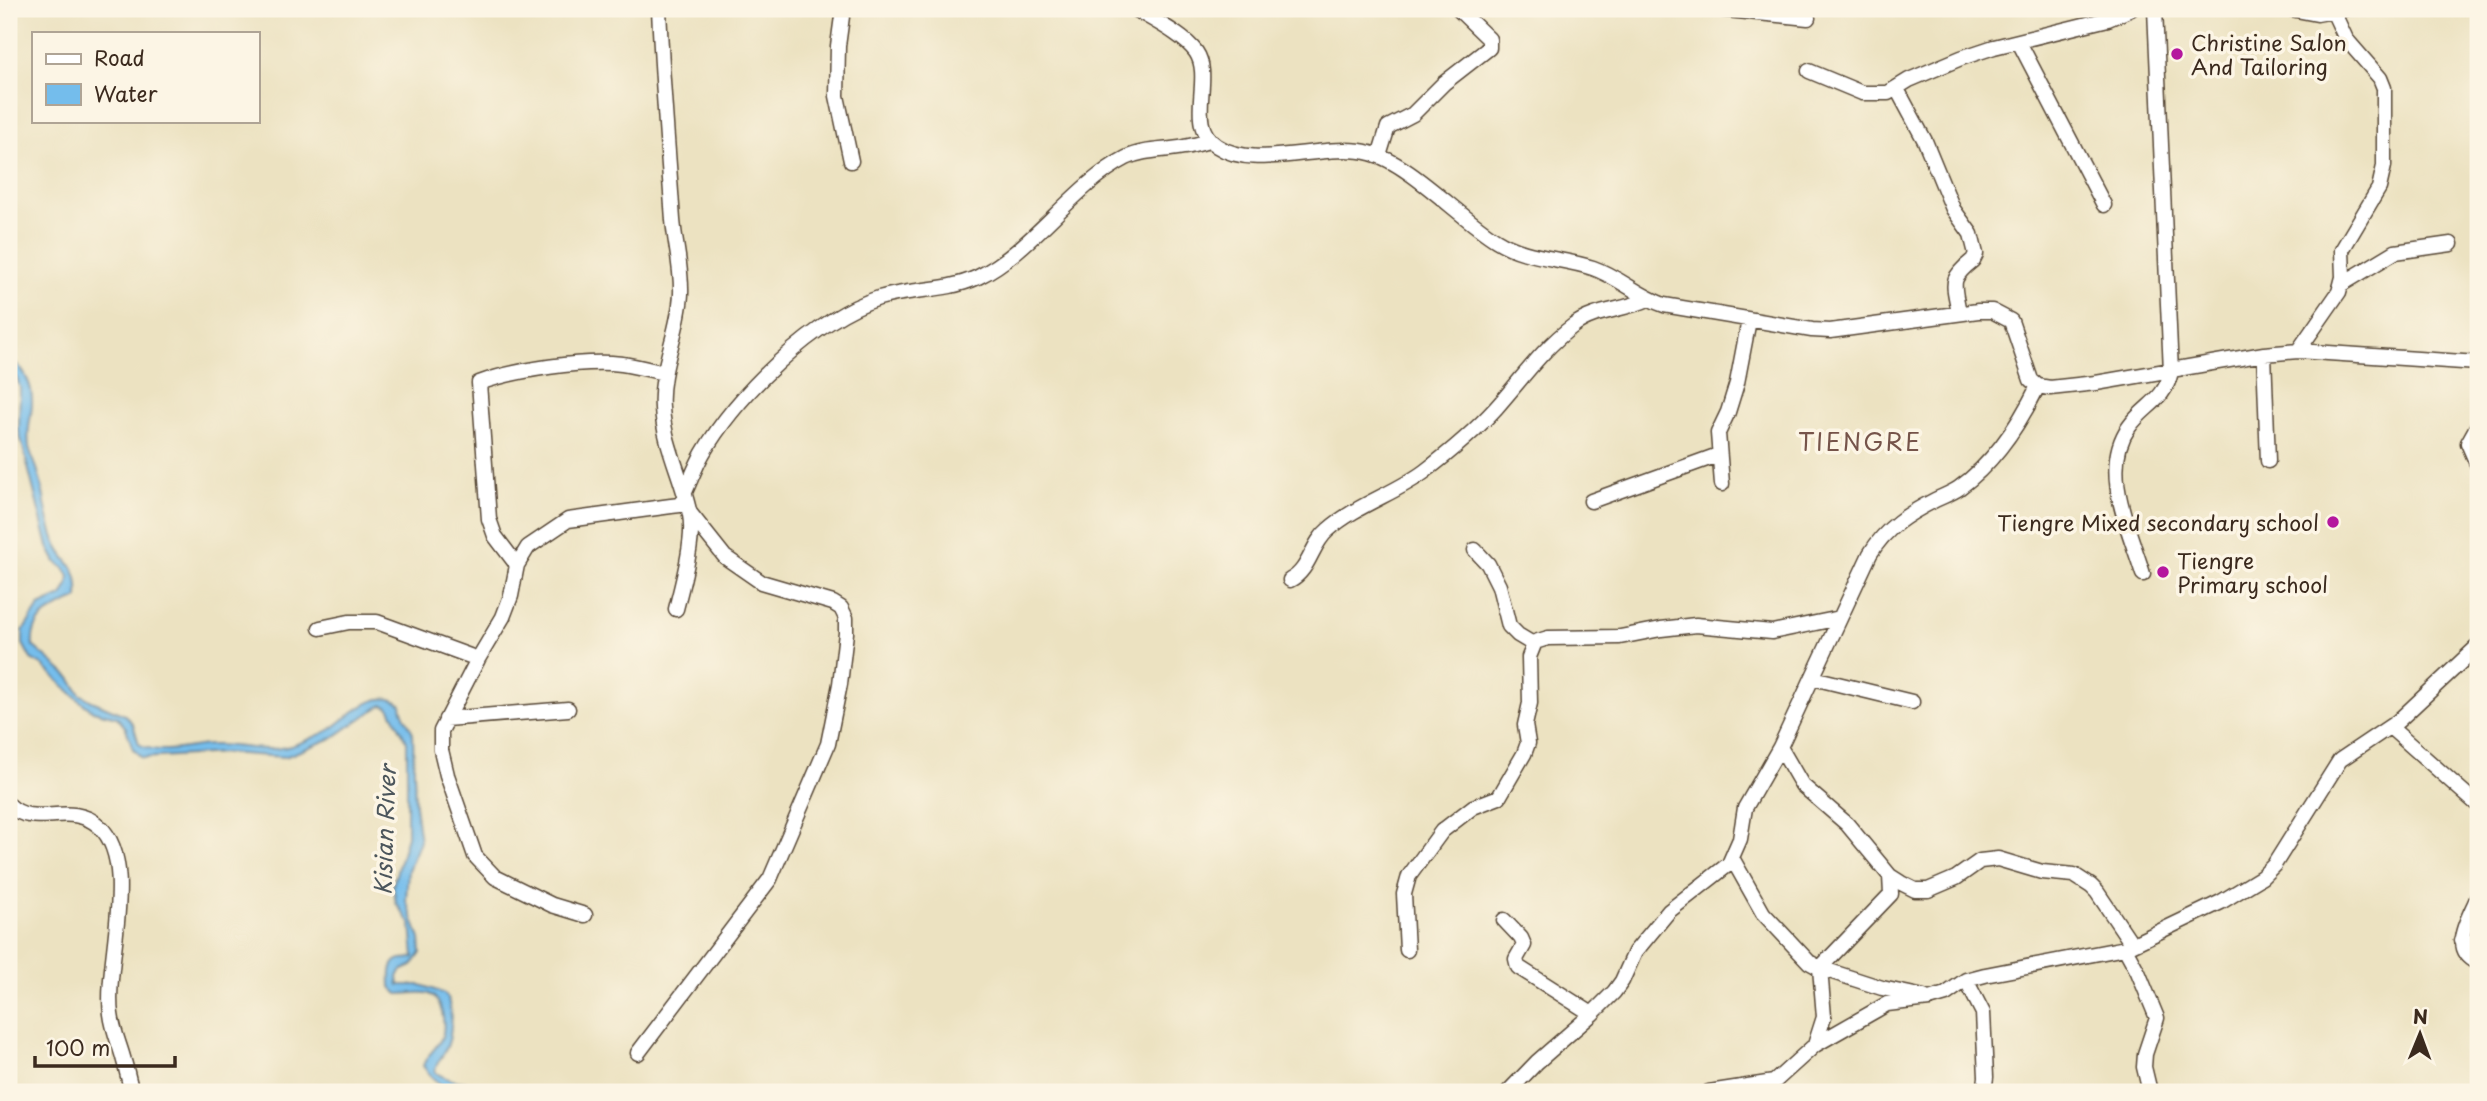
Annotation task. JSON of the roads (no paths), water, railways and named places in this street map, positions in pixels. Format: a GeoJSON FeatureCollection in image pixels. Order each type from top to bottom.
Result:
{"type":"FeatureCollection","features":[{"type":"Feature","properties":{"kind":"street"},"geometry":{"type":"LineString","coordinates":[[659,9],[681,291],[679,314],[664,373],[662,408],[665,432],[687,501],[690,533],[677,609]]}},
{"type":"Feature","properties":{"kind":"street"},"geometry":{"type":"LineString","coordinates":[[843,9],[838,46],[837,96],[851,161]]}},
{"type":"Feature","properties":{"kind":"street"},"geometry":{"type":"LineString","coordinates":[[1135,9],[1187,42],[1197,53],[1201,67],[1203,131],[1209,141],[1220,148],[1246,155],[1349,150],[1379,156],[1412,177],[1497,241],[1521,252],[1593,268],[1614,276],[1648,299],[1679,309],[1830,331],[1959,313],[1992,312],[2011,321],[2031,380],[2038,386],[2050,388],[2298,351],[2478,363]]}},
{"type":"Feature","properties":{"kind":"street"},"geometry":{"type":"LineString","coordinates":[[1379,156],[1388,127],[1413,114],[1444,83],[1489,48],[1489,39],[1458,9]]}},
{"type":"Feature","properties":{"kind":"street"},"geometry":{"type":"LineString","coordinates":[[1716,9],[1808,18]]}},
{"type":"Feature","properties":{"kind":"street"},"geometry":{"type":"LineString","coordinates":[[1809,71],[1862,93],[1888,93],[1909,80],[1961,58],[1994,47],[2108,19],[2132,9]]}},
{"type":"Feature","properties":{"kind":"street"},"geometry":{"type":"LineString","coordinates":[[2143,574],[2120,502],[2116,479],[2118,455],[2129,427],[2162,396],[2168,386],[2171,372],[2155,9]]}},
{"type":"Feature","properties":{"kind":"street"},"geometry":{"type":"LineString","coordinates":[[2291,9],[2317,14],[2337,10],[2346,39],[2380,78],[2384,88],[2383,177],[2342,250],[2342,284]]}},
{"type":"Feature","properties":{"kind":"street"},"geometry":{"type":"LineString","coordinates":[[2019,42],[2104,205]]}},
{"type":"Feature","properties":{"kind":"street"},"geometry":{"type":"LineString","coordinates":[[1897,89],[1925,141],[1950,202],[1971,234],[1976,248],[1973,260],[1959,271],[1954,280],[1959,313]]}},
{"type":"Feature","properties":{"kind":"street"},"geometry":{"type":"LineString","coordinates":[[585,915],[552,905],[495,877],[475,856],[460,817],[441,750],[441,731],[446,719],[503,617],[512,596],[517,565],[528,547],[568,520],[680,505],[687,501],[703,453],[743,398],[808,337],[865,303],[881,297],[930,291],[978,277],[1024,243],[1072,199],[1128,157],[1209,141]]}},
{"type":"Feature","properties":{"kind":"street"},"geometry":{"type":"LineString","coordinates":[[2298,351],[2342,284],[2402,250],[2451,244]]}},
{"type":"Feature","properties":{"kind":"street"},"geometry":{"type":"LineString","coordinates":[[1290,580],[1301,573],[1326,531],[1422,473],[1449,451],[1493,411],[1549,346],[1573,325],[1587,317],[1636,305],[1648,299]]}},
{"type":"Feature","properties":{"kind":"street"},"geometry":{"type":"LineString","coordinates":[[1722,484],[1718,433],[1737,383],[1749,320]]}},
{"type":"Feature","properties":{"kind":"street"},"geometry":{"type":"LineString","coordinates":[[2264,354],[2268,461]]}},
{"type":"Feature","properties":{"kind":"street"},"geometry":{"type":"LineString","coordinates":[[517,565],[495,536],[489,519],[479,383],[506,373],[597,363],[622,364],[664,373]]}},
{"type":"Feature","properties":{"kind":"street"},"geometry":{"type":"LineString","coordinates":[[1508,1092],[1536,1062],[1592,1014],[1622,981],[1635,952],[1658,923],[1732,859],[1740,839],[1745,808],[1780,747],[1880,538],[1909,513],[1958,489],[1981,468],[2004,444],[2038,386]]}},
{"type":"Feature","properties":{"kind":"street"},"geometry":{"type":"LineString","coordinates":[[2478,425],[2468,443],[2478,466]]}},
{"type":"Feature","properties":{"kind":"street"},"geometry":{"type":"LineString","coordinates":[[1591,501],[1718,455]]}},
{"type":"Feature","properties":{"kind":"street"},"geometry":{"type":"LineString","coordinates":[[638,1053],[770,879],[828,744],[840,684],[846,633],[846,618],[841,608],[833,603],[761,582],[725,557],[687,501]]}},
{"type":"Feature","properties":{"kind":"street"},"geometry":{"type":"LineString","coordinates":[[1475,550],[1488,564],[1499,586],[1509,626],[1533,644]]}},
{"type":"Feature","properties":{"kind":"street"},"geometry":{"type":"LineString","coordinates":[[1407,950],[1404,894],[1409,876],[1442,831],[1473,807],[1499,797],[1524,754],[1528,743],[1525,725],[1530,703],[1529,657],[1533,644],[1541,639],[1620,637],[1696,625],[1772,632],[1840,618]]}},
{"type":"Feature","properties":{"kind":"street"},"geometry":{"type":"LineString","coordinates":[[320,628],[349,622],[377,622],[478,659]]}},
{"type":"Feature","properties":{"kind":"street"},"geometry":{"type":"LineString","coordinates":[[1709,1092],[1774,1082],[1815,1045],[1887,1004],[1929,999],[1946,993],[1966,980],[2129,946],[2221,902],[2262,877],[2282,855],[2340,760],[2390,727],[2478,646]]}},
{"type":"Feature","properties":{"kind":"street"},"geometry":{"type":"LineString","coordinates":[[1813,678],[1912,702]]}},
{"type":"Feature","properties":{"kind":"street"},"geometry":{"type":"LineString","coordinates":[[446,719],[568,709]]}},
{"type":"Feature","properties":{"kind":"street"},"geometry":{"type":"LineString","coordinates":[[2390,727],[2476,800]]}},
{"type":"Feature","properties":{"kind":"street"},"geometry":{"type":"LineString","coordinates":[[1780,747],[1802,785],[1847,824],[1889,876],[1916,890],[1928,890],[1956,878],[1989,858],[2007,859],[2042,872],[2074,875],[2097,892],[2129,946],[2157,1018],[2145,1055],[2144,1067],[2150,1092]]}},
{"type":"Feature","properties":{"kind":"street"},"geometry":{"type":"LineString","coordinates":[[9,805],[16,813],[27,816],[65,813],[84,818],[98,825],[110,839],[116,856],[118,920],[109,993],[111,1016],[132,1092]]}},
{"type":"Feature","properties":{"kind":"street"},"geometry":{"type":"LineString","coordinates":[[1732,859],[1763,913],[1810,962],[1882,988],[1910,992],[1929,999]]}},
{"type":"Feature","properties":{"kind":"street"},"geometry":{"type":"LineString","coordinates":[[1815,1045],[1824,1017],[1821,968],[1891,894],[1889,876]]}},
{"type":"Feature","properties":{"kind":"street"},"geometry":{"type":"LineString","coordinates":[[2478,896],[2461,941],[2464,953],[2478,963]]}},
{"type":"Feature","properties":{"kind":"street"},"geometry":{"type":"LineString","coordinates":[[1504,920],[1524,945],[1517,959],[1518,967],[1592,1014]]}},
{"type":"Feature","properties":{"kind":"street"},"geometry":{"type":"LineString","coordinates":[[2461,941],[2478,942]]}},
{"type":"Feature","properties":{"kind":"street"},"geometry":{"type":"LineString","coordinates":[[1966,980],[1983,1013],[1986,1077],[1984,1092]]}},
{"type":"Feature","properties":{"kind":"water"},"geometry":{"type":"Polygon","coordinates":[[[9,359],[22,371],[32,393],[29,447],[40,480],[52,533],[75,572],[78,586],[78,598],[53,610],[40,621],[33,636],[33,646],[70,678],[80,694],[125,715],[133,724],[139,744],[156,750],[203,745],[264,749],[285,747],[326,732],[373,701],[392,699],[401,704],[413,734],[415,806],[420,841],[408,870],[406,900],[420,939],[421,953],[412,966],[401,971],[398,977],[399,985],[421,985],[443,993],[448,998],[451,1032],[435,1072],[453,1080],[488,1085],[507,1092],[451,1090],[436,1082],[423,1066],[443,1033],[439,1003],[431,994],[398,994],[391,987],[391,970],[394,963],[414,957],[411,924],[396,903],[393,885],[407,836],[407,742],[389,707],[383,705],[332,738],[285,757],[224,753],[142,758],[133,749],[126,728],[117,717],[93,711],[42,665],[31,659],[23,644],[23,631],[39,606],[62,596],[69,576],[56,562],[48,547],[19,431],[20,388],[14,369],[9,367],[9,359]]]}},
{"type":"Feature","properties":{"kind":"place","name":"Christine Salon And Tailoring"},"geometry":{"type":"Point","coordinates":[2177,54]}},
{"type":"Feature","properties":{"kind":"place","name":"Tiengre Mixed secondary school"},"geometry":{"type":"Point","coordinates":[2333,522]}},
{"type":"Feature","properties":{"kind":"place","name":"Tiengre Primary school"},"geometry":{"type":"Point","coordinates":[2163,572]}},
{"type":"Feature","properties":{"kind":"district","name":"TIENGRE"},"geometry":{"type":"Point","coordinates":[1860,441]}},
{"type":"Feature","properties":{"kind":"water label","name":"Kisian River"},"geometry":{"type":"Point","coordinates":[384,830]}}]}
